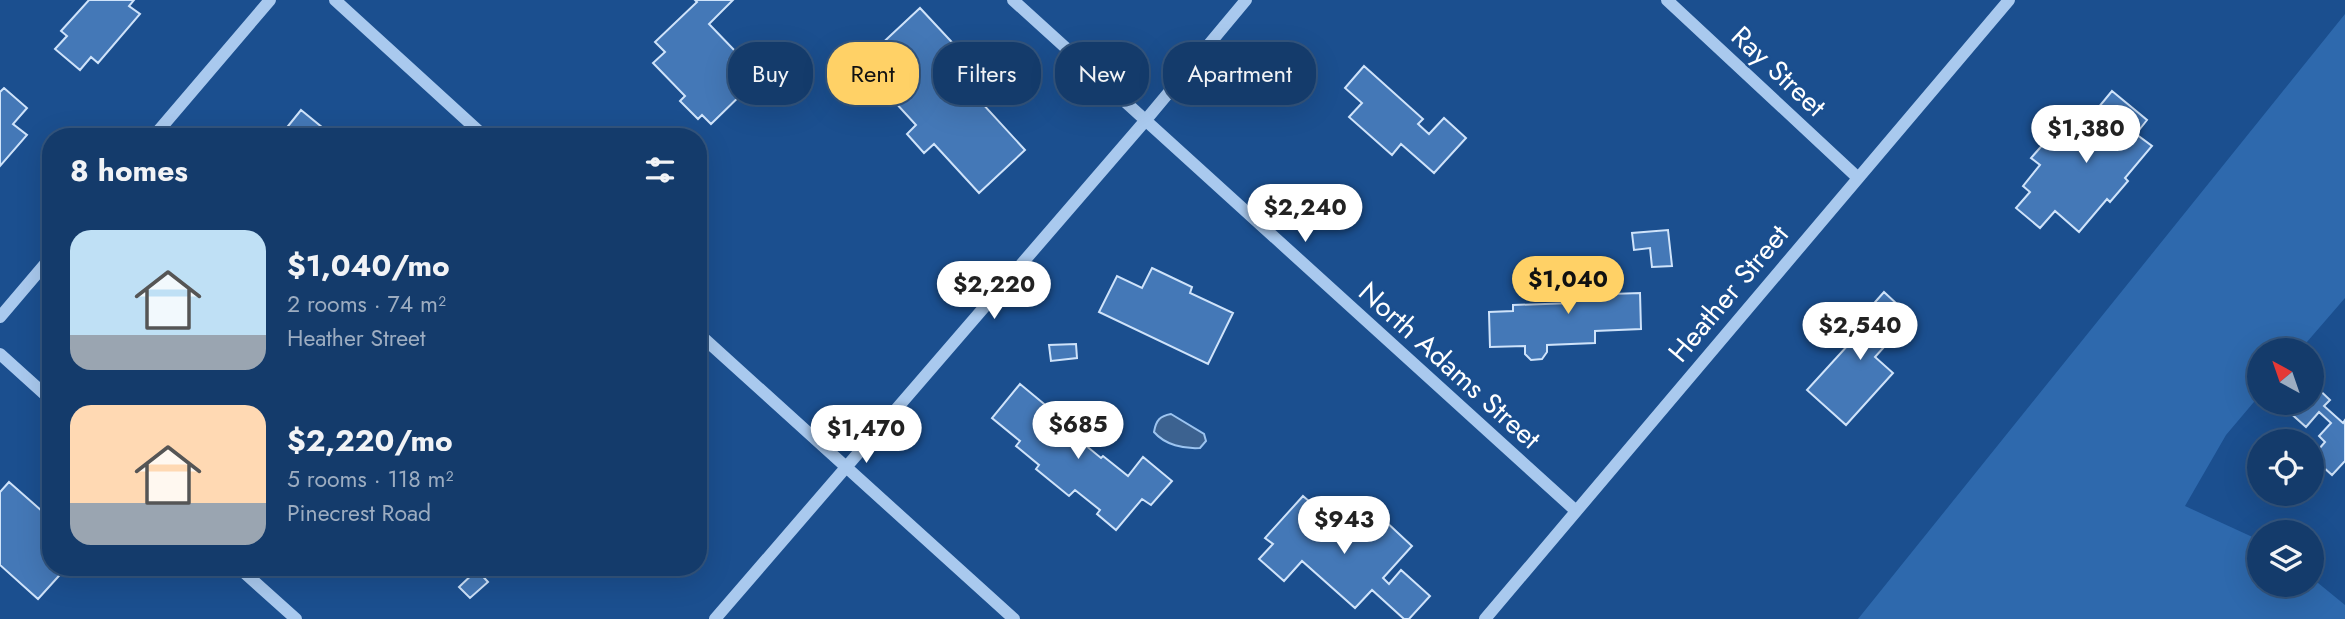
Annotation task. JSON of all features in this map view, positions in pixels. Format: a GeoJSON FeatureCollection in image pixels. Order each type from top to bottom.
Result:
{"type":"FeatureCollection","features":[{"type":"Feature","properties":{"kind":"street"},"geometry":{"type":"LineString","coordinates":[[161,128],[270,0]]}},
{"type":"Feature","properties":{"kind":"street"},"geometry":{"type":"LineString","coordinates":[[335,0],[475,128]]}},
{"type":"Feature","properties":{"kind":"street","name":"North Adams Street"},"geometry":{"type":"LineString","coordinates":[[1013,0],[1576,511]]}},
{"type":"Feature","properties":{"kind":"street"},"geometry":{"type":"LineString","coordinates":[[715,619],[1145,121],[1246,0]]}},
{"type":"Feature","properties":{"kind":"street","name":"Ray Street"},"geometry":{"type":"LineString","coordinates":[[1667,0],[1857,177]]}},
{"type":"Feature","properties":{"kind":"street","name":"Heather Street"},"geometry":{"type":"LineString","coordinates":[[1485,619],[2009,0]]}},
{"type":"Feature","properties":{"kind":"street"},"geometry":{"type":"LineString","coordinates":[[0,317],[42,268]]}},
{"type":"Feature","properties":{"kind":"street"},"geometry":{"type":"LineString","coordinates":[[707,342],[1014,619]]}},
{"type":"Feature","properties":{"kind":"street"},"geometry":{"type":"LineString","coordinates":[[0,354],[42,392]]}},
{"type":"Feature","properties":{"kind":"street"},"geometry":{"type":"LineString","coordinates":[[248,576],[296,619]]}},
{"type":"Feature","properties":{"kind":"shaded area"},"geometry":{"type":"Polygon","coordinates":[[[2345,14],[2345,298],[2310,338],[2247,338],[2247,410],[2226,435],[2185,506],[2247,534],[2247,597],[2324,597],[2324,588],[2345,605],[2345,619],[1858,619],[2345,14]]]}},
{"type":"Feature","properties":{"kind":"shaded area"},"geometry":{"type":"Polygon","coordinates":[[[1171,414],[1204,434],[1206,441],[1200,448],[1175,445],[1154,432],[1159,419],[1171,414]]]}},
{"type":"Feature","properties":{"kind":"building"},"geometry":{"type":"Polygon","coordinates":[[[89,0],[134,0],[129,6],[140,14],[98,63],[91,57],[80,70],[55,49],[67,36],[61,31],[89,0]]]}},
{"type":"Feature","properties":{"kind":"building"},"geometry":{"type":"Polygon","coordinates":[[[695,0],[733,0],[709,24],[728,44],[728,105],[730,105],[711,124],[702,115],[698,119],[680,101],[685,96],[653,63],[665,52],[655,42],[697,2],[695,0]]]}},
{"type":"Feature","properties":{"kind":"building"},"geometry":{"type":"Polygon","coordinates":[[[920,8],[952,42],[933,42],[933,105],[984,105],[1025,150],[979,193],[934,144],[924,153],[907,134],[916,125],[898,105],[919,105],[919,42],[884,42],[920,8]]]}},
{"type":"Feature","properties":{"kind":"building"},"geometry":{"type":"Polygon","coordinates":[[[1364,66],[1423,119],[1418,124],[1429,134],[1444,118],[1466,138],[1434,173],[1401,144],[1392,155],[1349,117],[1362,103],[1345,88],[1364,66]]]}},
{"type":"Feature","properties":{"kind":"building"},"geometry":{"type":"Polygon","coordinates":[[[4,88],[27,108],[13,124],[27,135],[0,166],[0,92],[4,88]]]}},
{"type":"Feature","properties":{"kind":"building"},"geometry":{"type":"Polygon","coordinates":[[[2112,91],[2147,120],[2136,134],[2152,146],[2125,178],[2128,181],[2110,202],[2107,199],[2079,232],[2055,211],[2040,228],[2016,208],[2030,192],[2023,186],[2040,165],[2031,158],[2046,141],[2055,148],[2084,114],[2089,119],[2112,91]]]}},
{"type":"Feature","properties":{"kind":"building"},"geometry":{"type":"Polygon","coordinates":[[[301,110],[323,128],[286,128],[301,110]]]}},
{"type":"Feature","properties":{"kind":"building"},"geometry":{"type":"Polygon","coordinates":[[[1668,230],[1672,266],[1652,267],[1650,248],[1634,250],[1632,233],[1668,230]]]}},
{"type":"Feature","properties":{"kind":"building"},"geometry":{"type":"Polygon","coordinates":[[[1611,265],[1611,294],[1640,293],[1641,329],[1595,331],[1595,343],[1547,345],[1547,352],[1542,359],[1531,360],[1525,354],[1525,346],[1490,347],[1489,312],[1513,311],[1513,305],[1573,303],[1572,267],[1611,265]]]}},
{"type":"Feature","properties":{"kind":"building"},"geometry":{"type":"Polygon","coordinates":[[[1152,268],[1192,287],[1190,293],[1233,313],[1208,364],[1099,312],[1117,276],[1142,288],[1152,268]]]}},
{"type":"Feature","properties":{"kind":"building"},"geometry":{"type":"Polygon","coordinates":[[[1884,292],[1911,317],[1875,357],[1893,373],[1846,425],[1807,390],[1860,332],[1854,326],[1884,292]]]}},
{"type":"Feature","properties":{"kind":"building"},"geometry":{"type":"Polygon","coordinates":[[[1076,344],[1077,358],[1051,361],[1049,345],[1076,344]]]}},
{"type":"Feature","properties":{"kind":"building"},"geometry":{"type":"Polygon","coordinates":[[[1020,384],[1049,408],[1045,412],[1101,458],[1103,456],[1128,476],[1143,457],[1172,481],[1151,505],[1142,499],[1116,530],[1097,514],[1100,510],[1075,490],[1069,496],[1036,469],[1039,465],[1016,446],[1020,441],[992,418],[1020,384]]]}},
{"type":"Feature","properties":{"kind":"building"},"geometry":{"type":"Polygon","coordinates":[[[2324,394],[2330,400],[2324,406],[2324,394]]]}},
{"type":"Feature","properties":{"kind":"building"},"geometry":{"type":"Polygon","coordinates":[[[2324,406],[2343,423],[2345,420],[2345,461],[2332,475],[2324,468],[2324,431],[2331,423],[2322,415],[2324,406]]]}},
{"type":"Feature","properties":{"kind":"building"},"geometry":{"type":"Polygon","coordinates":[[[2293,415],[2316,415],[2306,427],[2293,415]]]}},
{"type":"Feature","properties":{"kind":"building"},"geometry":{"type":"Polygon","coordinates":[[[9,482],[42,511],[42,576],[59,576],[38,599],[0,565],[0,492],[9,482]]]}},
{"type":"Feature","properties":{"kind":"building"},"geometry":{"type":"Polygon","coordinates":[[[1303,496],[1332,521],[1345,507],[1372,532],[1383,519],[1412,546],[1383,578],[1389,584],[1401,570],[1430,596],[1409,619],[1404,619],[1372,590],[1355,608],[1302,561],[1284,581],[1259,559],[1273,544],[1265,538],[1303,496]]]}},
{"type":"Feature","properties":{"kind":"building"},"geometry":{"type":"Polygon","coordinates":[[[471,576],[482,576],[488,582],[470,598],[459,587],[471,576]]]}}]}
